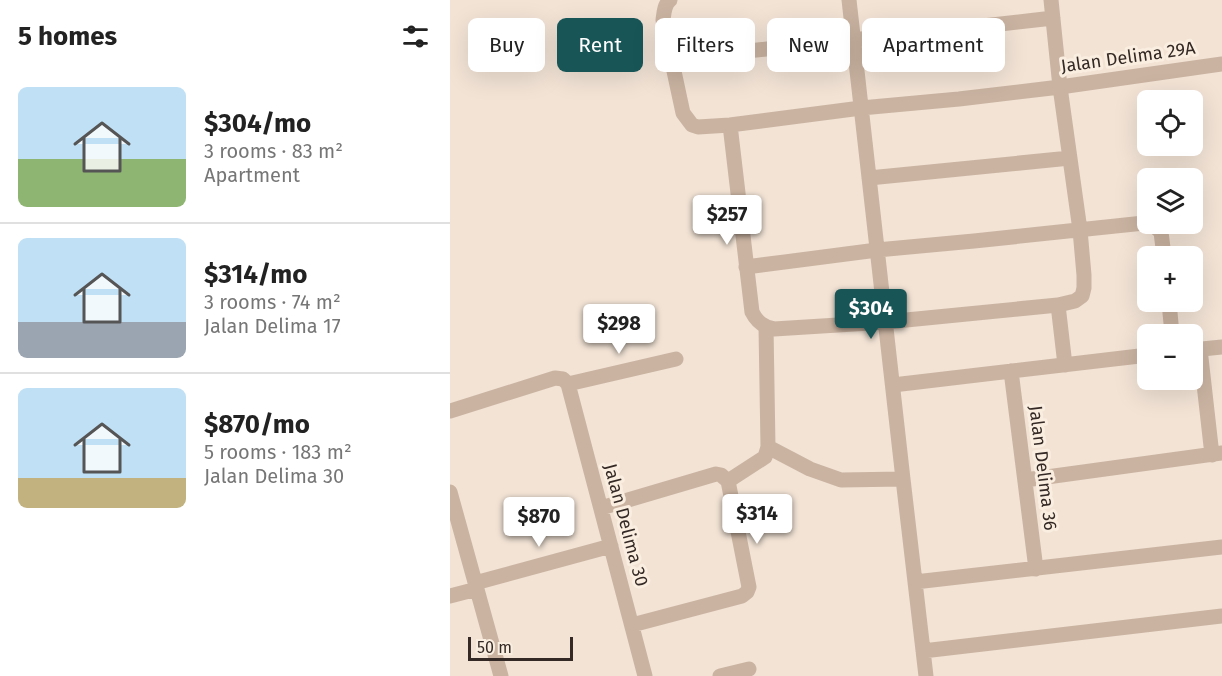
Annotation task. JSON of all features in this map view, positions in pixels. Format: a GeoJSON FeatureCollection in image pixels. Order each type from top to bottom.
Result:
{"type":"FeatureCollection","features":[{"type":"Feature","properties":{"kind":"street","name":"Jalan Delima 29A"},"geometry":{"type":"LineString","coordinates":[[663,18],[670,0]]}},
{"type":"Feature","properties":{"kind":"street"},"geometry":{"type":"LineString","coordinates":[[849,0],[926,676]]}},
{"type":"Feature","properties":{"kind":"street"},"geometry":{"type":"LineString","coordinates":[[730,125],[752,312],[766,327],[774,329],[886,322],[1058,305],[1076,301],[1082,296],[1084,288],[1080,230],[1060,87],[1051,0]]}},
{"type":"Feature","properties":{"kind":"street"},"geometry":{"type":"LineString","coordinates":[[755,50],[1053,18]]}},
{"type":"Feature","properties":{"kind":"street","name":"Jalan Delima 29A"},"geometry":{"type":"LineString","coordinates":[[675,72],[683,114],[692,125],[698,127],[1060,87],[1222,64]]}},
{"type":"Feature","properties":{"kind":"street"},"geometry":{"type":"LineString","coordinates":[[869,178],[1070,158]]}},
{"type":"Feature","properties":{"kind":"street"},"geometry":{"type":"LineString","coordinates":[[746,267],[877,250],[1144,223],[1153,225],[1161,232],[1163,246]]}},
{"type":"Feature","properties":{"kind":"street"},"geometry":{"type":"LineString","coordinates":[[1058,305],[1065,365]]}},
{"type":"Feature","properties":{"kind":"street"},"geometry":{"type":"LineString","coordinates":[[728,482],[765,457],[768,447],[766,327]]}},
{"type":"Feature","properties":{"kind":"street"},"geometry":{"type":"LineString","coordinates":[[1203,349],[1222,347]]}},
{"type":"Feature","properties":{"kind":"street"},"geometry":{"type":"LineString","coordinates":[[893,385],[1137,356]]}},
{"type":"Feature","properties":{"kind":"street"},"geometry":{"type":"LineString","coordinates":[[450,411],[555,378],[563,379],[568,384],[676,359]]}},
{"type":"Feature","properties":{"kind":"street","name":"Jalan Delima 36"},"geometry":{"type":"LineString","coordinates":[[1011,371],[1036,569]]}},
{"type":"Feature","properties":{"kind":"street","name":"Jalan Delima 30"},"geometry":{"type":"LineString","coordinates":[[568,384],[645,676]]}},
{"type":"Feature","properties":{"kind":"street"},"geometry":{"type":"LineString","coordinates":[[1025,480],[1217,454],[1203,385]]}},
{"type":"Feature","properties":{"kind":"street"},"geometry":{"type":"LineString","coordinates":[[768,447],[810,469],[841,480],[903,479]]}},
{"type":"Feature","properties":{"kind":"street"},"geometry":{"type":"LineString","coordinates":[[601,508],[716,474],[721,475],[728,482],[749,586],[747,592],[742,596],[632,625]]}},
{"type":"Feature","properties":{"kind":"street"},"geometry":{"type":"LineString","coordinates":[[450,492],[497,675]]}},
{"type":"Feature","properties":{"kind":"street"},"geometry":{"type":"LineString","coordinates":[[450,597],[476,586],[611,546]]}},
{"type":"Feature","properties":{"kind":"street"},"geometry":{"type":"LineString","coordinates":[[915,582],[1222,548]]}},
{"type":"Feature","properties":{"kind":"street"},"geometry":{"type":"LineString","coordinates":[[923,651],[1222,616]]}},
{"type":"Feature","properties":{"kind":"street"},"geometry":{"type":"LineString","coordinates":[[720,676],[749,669]]}}]}
